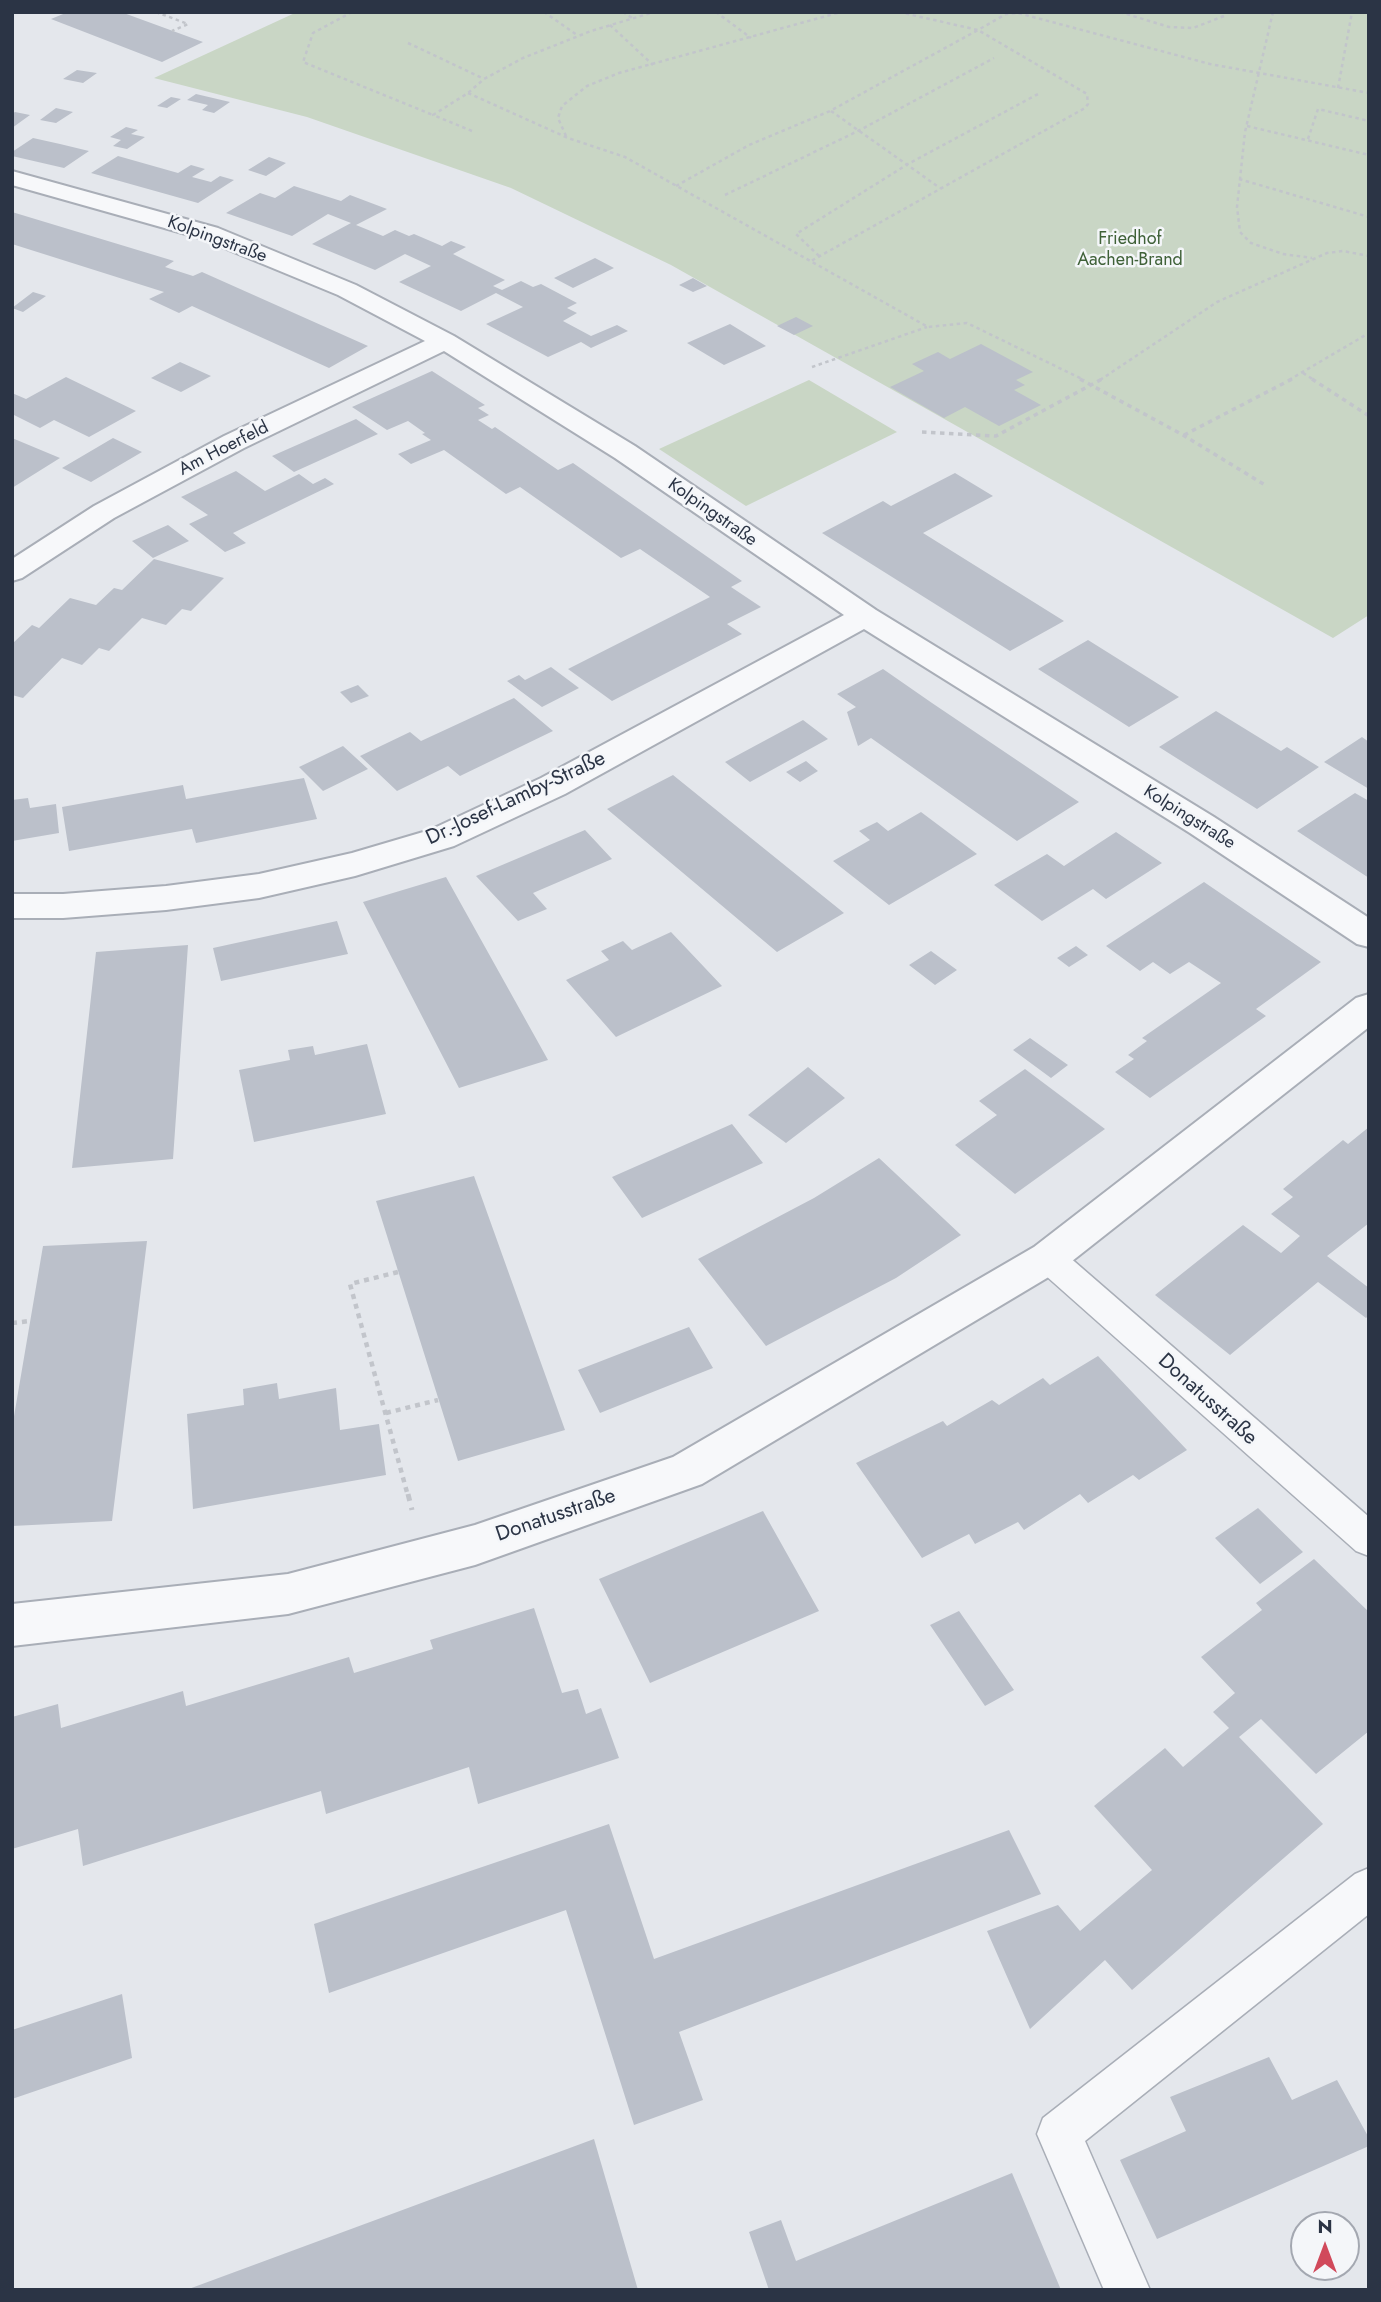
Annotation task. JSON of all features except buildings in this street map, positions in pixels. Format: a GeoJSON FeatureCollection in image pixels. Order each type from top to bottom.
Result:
{"type":"FeatureCollection","features":[{"type":"Feature","properties":{"kind":"street","name":"Kolpingstraße"},"geometry":{"type":"LineString","coordinates":[[12,178],[209,233],[347,290],[445,341],[615,446],[865,617],[1202,825],[1369,935]]}},
{"type":"Feature","properties":{"kind":"street","name":"Am Hoerfeld"},"geometry":{"type":"LineString","coordinates":[[12,572],[104,512],[234,442],[445,341]]}},
{"type":"Feature","properties":{"kind":"street","name":"Dr.-Josef-Lamby-Straße"},"geometry":{"type":"LineString","coordinates":[[12,906],[64,906],[166,898],[259,886],[355,864],[442,838],[553,786],[865,617]]}},
{"type":"Feature","properties":{"kind":"street","name":"Donatusstraße"},"geometry":{"type":"LineString","coordinates":[[12,1625],[288,1594],[475,1545],[687,1471],[1048,1258],[1369,1007]]}},
{"type":"Feature","properties":{"kind":"lane","name":"Donatusstraße"},"geometry":{"type":"LineString","coordinates":[[1048,1258],[1369,1540]]}},
{"type":"Feature","properties":{"kind":"lane"},"geometry":{"type":"LineString","coordinates":[[1127,2290],[1059,2134],[1369,1888]]}},
{"type":"Feature","properties":{"kind":"path"},"geometry":{"type":"LineString","coordinates":[[156,12],[188,24],[172,31]]}},
{"type":"Feature","properties":{"kind":"path"},"geometry":{"type":"LineString","coordinates":[[352,12],[313,33],[303,62],[471,131]]}},
{"type":"Feature","properties":{"kind":"path"},"geometry":{"type":"LineString","coordinates":[[544,12],[578,36]]}},
{"type":"Feature","properties":{"kind":"path"},"geometry":{"type":"LineString","coordinates":[[622,12],[632,19]]}},
{"type":"Feature","properties":{"kind":"path"},"geometry":{"type":"LineString","coordinates":[[433,115],[468,93],[484,79],[523,58],[578,36],[654,12]]}},
{"type":"Feature","properties":{"kind":"path"},"geometry":{"type":"LineString","coordinates":[[716,12],[751,38]]}},
{"type":"Feature","properties":{"kind":"path"},"geometry":{"type":"LineString","coordinates":[[567,137],[558,118],[562,106],[587,86],[619,74],[841,12]]}},
{"type":"Feature","properties":{"kind":"path"},"geometry":{"type":"LineString","coordinates":[[811,261],[1088,104],[1087,94],[1068,80],[978,30],[899,12]]}},
{"type":"Feature","properties":{"kind":"path"},"geometry":{"type":"LineString","coordinates":[[1120,12],[1169,27],[1193,28],[1224,16],[1224,12]]}},
{"type":"Feature","properties":{"kind":"path"},"geometry":{"type":"LineString","coordinates":[[1273,12],[1247,126],[1239,179],[1240,232],[1245,239],[1283,254],[1316,258]]}},
{"type":"Feature","properties":{"kind":"path"},"geometry":{"type":"LineString","coordinates":[[1338,88],[1352,12]]}},
{"type":"Feature","properties":{"kind":"path"},"geometry":{"type":"LineString","coordinates":[[675,187],[749,145],[830,111],[1006,14],[1018,13],[1210,64],[1369,93]]}},
{"type":"Feature","properties":{"kind":"path"},"geometry":{"type":"LineString","coordinates":[[610,25],[653,65]]}},
{"type":"Feature","properties":{"kind":"path"},"geometry":{"type":"LineString","coordinates":[[408,43],[484,79]]}},
{"type":"Feature","properties":{"kind":"path"},"geometry":{"type":"LineString","coordinates":[[725,195],[860,130],[994,58]]}},
{"type":"Feature","properties":{"kind":"path"},"geometry":{"type":"LineString","coordinates":[[468,93],[567,137],[625,157],[928,327]]}},
{"type":"Feature","properties":{"kind":"path"},"geometry":{"type":"LineString","coordinates":[[818,256],[796,234],[908,164],[1038,94]]}},
{"type":"Feature","properties":{"kind":"path"},"geometry":{"type":"LineString","coordinates":[[1308,139],[1318,109],[1369,121]]}},
{"type":"Feature","properties":{"kind":"path"},"geometry":{"type":"LineString","coordinates":[[830,111],[940,188]]}},
{"type":"Feature","properties":{"kind":"path"},"geometry":{"type":"LineString","coordinates":[[1247,126],[1369,155]]}},
{"type":"Feature","properties":{"kind":"path"},"geometry":{"type":"LineString","coordinates":[[1239,179],[1369,217]]}},
{"type":"Feature","properties":{"kind":"path"},"geometry":{"type":"LineString","coordinates":[[922,432],[996,436],[1093,385],[1217,302],[1337,251],[1369,256]]}},
{"type":"Feature","properties":{"kind":"path"},"geometry":{"type":"LineString","coordinates":[[813,367],[928,327],[967,323],[1093,385],[1184,435],[1265,485]]}},
{"type":"Feature","properties":{"kind":"path"},"geometry":{"type":"LineString","coordinates":[[1184,435],[1367,338],[1369,332]]}},
{"type":"Feature","properties":{"kind":"path"},"geometry":{"type":"LineString","coordinates":[[1303,373],[1369,416]]}},
{"type":"Feature","properties":{"kind":"path"},"geometry":{"type":"LineString","coordinates":[[398,1272],[351,1284],[425,1558]]}},
{"type":"Feature","properties":{"kind":"path"},"geometry":{"type":"LineString","coordinates":[[12,1322],[30,1321]]}},
{"type":"Feature","properties":{"kind":"path"},"geometry":{"type":"LineString","coordinates":[[386,1413],[438,1401]]}},
{"type":"Feature","properties":{"kind":"green space","name":"Friedhof Aachen-Brand"},"geometry":{"type":"Polygon","coordinates":[[[297,12],[1369,12],[1369,615],[1333,638],[671,265],[511,188],[307,117],[154,78],[297,12]]]}},
{"type":"Feature","properties":{"kind":"green space"},"geometry":{"type":"Polygon","coordinates":[[[809,380],[897,432],[746,506],[659,449],[809,380]]]}}]}
